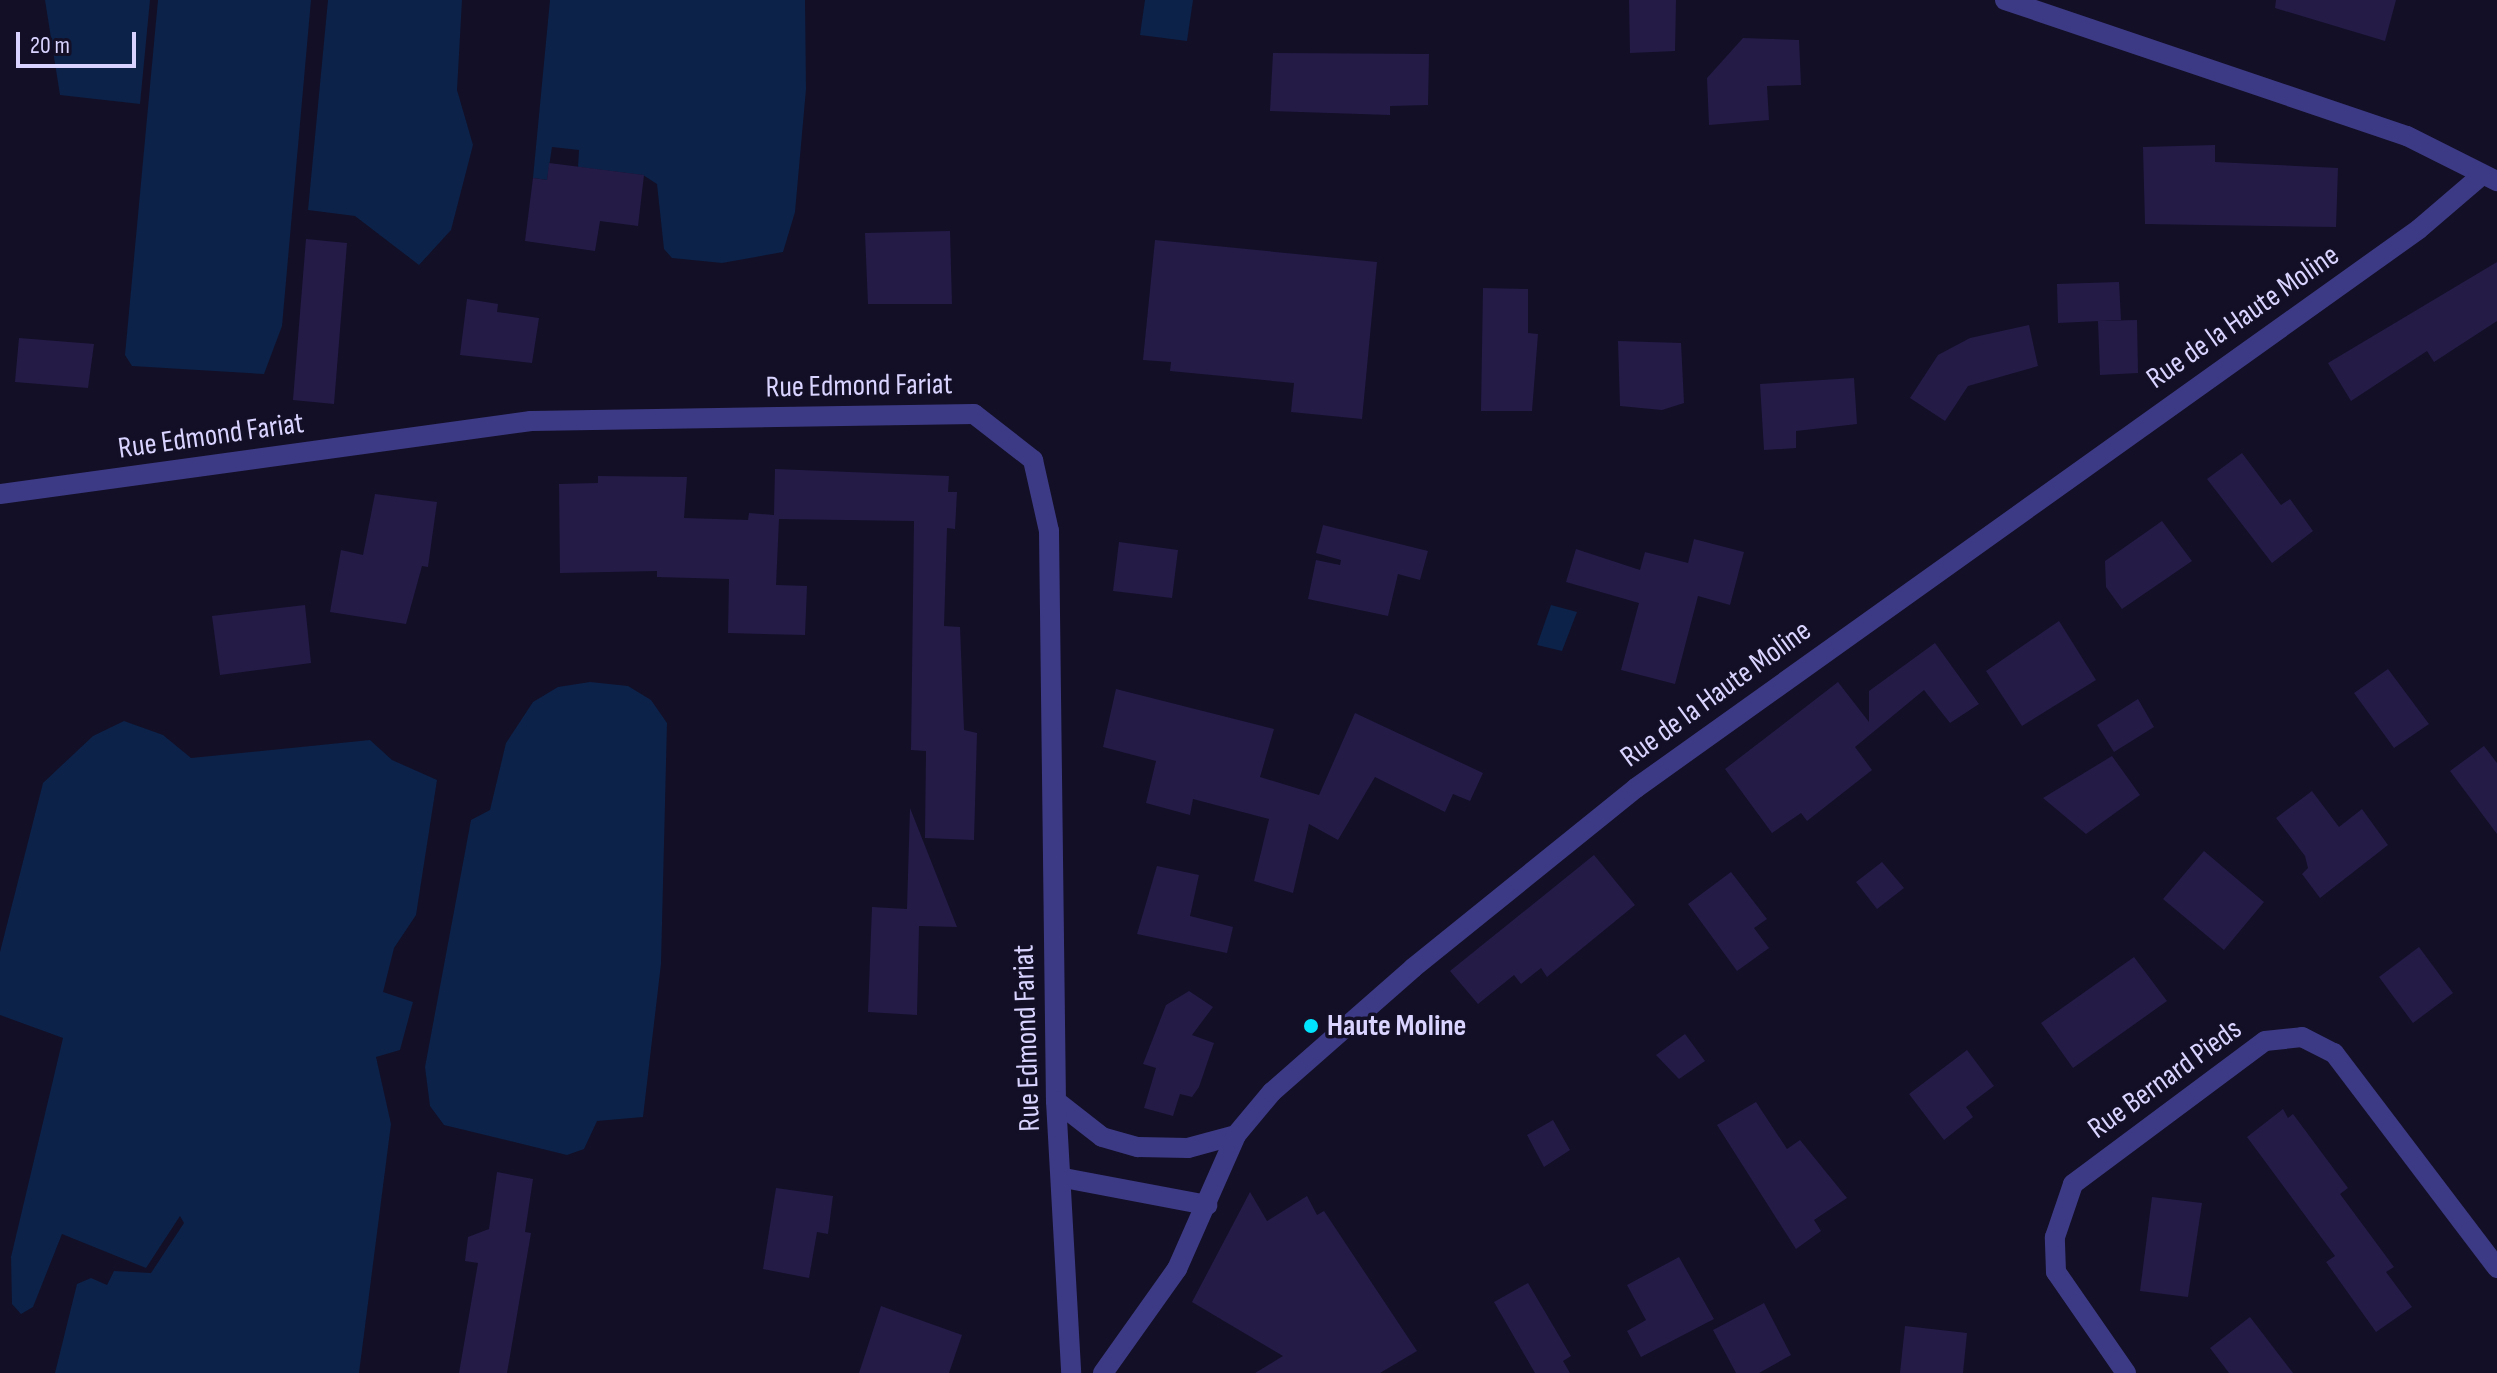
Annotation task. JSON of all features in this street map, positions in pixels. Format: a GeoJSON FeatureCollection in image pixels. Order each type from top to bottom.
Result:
{"type":"FeatureCollection","features":[{"type":"Feature","properties":{"kind":"street"},"geometry":{"type":"LineString","coordinates":[[2005,0],[2407,136],[2490,178]]}},
{"type":"Feature","properties":{"kind":"street","name":"Rue de la Haute Moline"},"geometry":{"type":"LineString","coordinates":[[1103,1373],[1177,1269],[1236,1135],[1272,1092],[1442,942],[1636,788],[2490,178]]}},
{"type":"Feature","properties":{"kind":"street","name":"Rue Edmond Fariat"},"geometry":{"type":"LineString","coordinates":[[0,494],[531,421],[974,414],[1033,460],[1049,531],[1056,1101],[1064,1178],[1062,1278],[1071,1373]]}},
{"type":"Feature","properties":{"kind":"street","name":"Rue Bernard Pieds"},"geometry":{"type":"LineString","coordinates":[[2126,1373],[2056,1272],[2055,1237],[2073,1184],[2265,1041],[2302,1037],[2334,1053],[2497,1268]]}},
{"type":"Feature","properties":{"kind":"street"},"geometry":{"type":"LineString","coordinates":[[1056,1101],[1102,1137],[1138,1147],[1188,1148],[1236,1135]]}},
{"type":"Feature","properties":{"kind":"street"},"geometry":{"type":"LineString","coordinates":[[1064,1178],[1207,1205]]}},
{"type":"Feature","properties":{"kind":"water"},"geometry":{"type":"Polygon","coordinates":[[[45,0],[150,0],[140,104],[60,95],[45,0]]]}},
{"type":"Feature","properties":{"kind":"water"},"geometry":{"type":"Polygon","coordinates":[[[158,0],[311,0],[282,326],[264,374],[132,366],[125,355],[158,0]]]}},
{"type":"Feature","properties":{"kind":"water"},"geometry":{"type":"Polygon","coordinates":[[[328,0],[462,0],[457,90],[473,145],[451,230],[419,265],[355,216],[308,210],[328,0]]]}},
{"type":"Feature","properties":{"kind":"water"},"geometry":{"type":"Polygon","coordinates":[[[550,0],[805,0],[806,89],[795,212],[783,252],[722,263],[672,258],[664,249],[657,184],[643,175],[578,167],[579,150],[552,147],[547,180],[533,178],[550,0]]]}},
{"type":"Feature","properties":{"kind":"water"},"geometry":{"type":"Polygon","coordinates":[[[1145,0],[1193,0],[1187,41],[1140,35],[1145,0]]]}},
{"type":"Feature","properties":{"kind":"water"},"geometry":{"type":"Polygon","coordinates":[[[1551,605],[1577,612],[1562,651],[1537,645],[1551,605]]]}},
{"type":"Feature","properties":{"kind":"water"},"geometry":{"type":"Polygon","coordinates":[[[590,682],[628,686],[651,700],[667,723],[661,964],[643,1117],[597,1121],[584,1149],[567,1155],[444,1125],[430,1106],[425,1067],[471,820],[490,810],[506,743],[533,702],[558,687],[590,682]]]}},
{"type":"Feature","properties":{"kind":"water"},"geometry":{"type":"Polygon","coordinates":[[[124,721],[163,735],[191,758],[370,740],[392,760],[437,780],[416,915],[394,948],[383,992],[413,1002],[400,1050],[376,1057],[391,1124],[359,1373],[55,1373],[77,1284],[91,1278],[107,1285],[114,1271],[151,1273],[184,1223],[180,1216],[146,1268],[62,1234],[33,1307],[21,1314],[12,1304],[11,1257],[63,1038],[0,1015],[0,952],[43,783],[93,736],[124,721]]]}},
{"type":"Feature","properties":{"kind":"building"},"geometry":{"type":"Polygon","coordinates":[[[1629,0],[1676,0],[1675,51],[1630,53],[1629,0]]]}},
{"type":"Feature","properties":{"kind":"building"},"geometry":{"type":"Polygon","coordinates":[[[2276,0],[2396,0],[2385,41],[2275,8],[2276,0]]]}},
{"type":"Feature","properties":{"kind":"building"},"geometry":{"type":"Polygon","coordinates":[[[1743,38],[1799,40],[1801,85],[1767,86],[1769,120],[1709,125],[1707,78],[1743,38]]]}},
{"type":"Feature","properties":{"kind":"building"},"geometry":{"type":"Polygon","coordinates":[[[1273,53],[1429,54],[1428,105],[1390,106],[1390,115],[1270,111],[1273,53]]]}},
{"type":"Feature","properties":{"kind":"building"},"geometry":{"type":"Polygon","coordinates":[[[2215,145],[2215,162],[2338,168],[2336,227],[2145,224],[2143,147],[2215,145]]]}},
{"type":"Feature","properties":{"kind":"building"},"geometry":{"type":"Polygon","coordinates":[[[549,163],[644,175],[638,226],[600,221],[595,251],[525,241],[533,178],[547,180],[549,163]]]}},
{"type":"Feature","properties":{"kind":"building"},"geometry":{"type":"Polygon","coordinates":[[[950,231],[952,304],[868,304],[865,233],[950,231]]]}},
{"type":"Feature","properties":{"kind":"building"},"geometry":{"type":"Polygon","coordinates":[[[306,239],[347,243],[334,404],[293,400],[306,239]]]}},
{"type":"Feature","properties":{"kind":"building"},"geometry":{"type":"Polygon","coordinates":[[[1155,240],[1377,262],[1362,419],[1291,412],[1294,383],[1170,371],[1171,362],[1143,360],[1155,240]]]}},
{"type":"Feature","properties":{"kind":"building"},"geometry":{"type":"Polygon","coordinates":[[[2497,262],[2497,321],[2434,362],[2427,351],[2351,401],[2328,363],[2497,262]]]}},
{"type":"Feature","properties":{"kind":"building"},"geometry":{"type":"Polygon","coordinates":[[[2119,282],[2121,320],[2058,323],[2057,284],[2119,282]]]}},
{"type":"Feature","properties":{"kind":"building"},"geometry":{"type":"Polygon","coordinates":[[[1483,288],[1528,289],[1528,333],[1538,334],[1532,411],[1481,411],[1483,288]]]}},
{"type":"Feature","properties":{"kind":"building"},"geometry":{"type":"Polygon","coordinates":[[[467,299],[498,304],[497,312],[539,318],[532,363],[460,355],[467,299]]]}},
{"type":"Feature","properties":{"kind":"building"},"geometry":{"type":"Polygon","coordinates":[[[2137,320],[2138,373],[2100,375],[2098,321],[2137,320]]]}},
{"type":"Feature","properties":{"kind":"building"},"geometry":{"type":"Polygon","coordinates":[[[2029,325],[2038,366],[1968,386],[1945,421],[1910,398],[1938,355],[1970,338],[2029,325]]]}},
{"type":"Feature","properties":{"kind":"building"},"geometry":{"type":"Polygon","coordinates":[[[19,338],[94,344],[88,388],[15,382],[19,338]]]}},
{"type":"Feature","properties":{"kind":"building"},"geometry":{"type":"Polygon","coordinates":[[[1618,341],[1681,343],[1684,403],[1662,410],[1620,406],[1618,341]]]}},
{"type":"Feature","properties":{"kind":"building"},"geometry":{"type":"Polygon","coordinates":[[[1854,378],[1857,424],[1796,431],[1796,448],[1764,450],[1760,384],[1854,378]]]}},
{"type":"Feature","properties":{"kind":"building"},"geometry":{"type":"Polygon","coordinates":[[[2242,453],[2281,505],[2290,499],[2313,531],[2272,563],[2207,479],[2242,453]]]}},
{"type":"Feature","properties":{"kind":"building"},"geometry":{"type":"Polygon","coordinates":[[[775,469],[949,476],[948,492],[957,492],[955,529],[947,528],[944,626],[960,627],[964,730],[977,733],[974,840],[925,838],[926,751],[911,750],[914,521],[779,519],[776,585],[807,586],[805,635],[728,633],[729,579],[657,577],[657,571],[560,573],[559,484],[598,483],[598,476],[687,477],[684,518],[748,520],[749,513],[774,515],[775,469]]]}},
{"type":"Feature","properties":{"kind":"building"},"geometry":{"type":"Polygon","coordinates":[[[375,494],[437,502],[428,567],[422,566],[406,624],[330,612],[341,550],[363,555],[375,494]]]}},
{"type":"Feature","properties":{"kind":"building"},"geometry":{"type":"Polygon","coordinates":[[[2162,521],[2192,561],[2122,609],[2106,587],[2105,561],[2162,521]]]}},
{"type":"Feature","properties":{"kind":"building"},"geometry":{"type":"Polygon","coordinates":[[[1323,525],[1428,551],[1420,580],[1398,574],[1388,616],[1308,599],[1316,560],[1340,565],[1341,560],[1316,553],[1323,525]]]}},
{"type":"Feature","properties":{"kind":"building"},"geometry":{"type":"Polygon","coordinates":[[[1694,539],[1744,552],[1730,605],[1698,596],[1675,684],[1621,670],[1639,603],[1566,582],[1576,549],[1640,570],[1645,552],[1688,563],[1694,539]]]}},
{"type":"Feature","properties":{"kind":"building"},"geometry":{"type":"Polygon","coordinates":[[[1119,542],[1178,550],[1172,598],[1113,591],[1119,542]]]}},
{"type":"Feature","properties":{"kind":"building"},"geometry":{"type":"Polygon","coordinates":[[[305,605],[311,663],[220,675],[212,616],[305,605]]]}},
{"type":"Feature","properties":{"kind":"building"},"geometry":{"type":"Polygon","coordinates":[[[2059,621],[2096,680],[2022,726],[1986,671],[2059,621]]]}},
{"type":"Feature","properties":{"kind":"building"},"geometry":{"type":"Polygon","coordinates":[[[1935,643],[1979,704],[1950,723],[1924,690],[1855,747],[1872,770],[1807,821],[1801,813],[1772,833],[1725,769],[1838,682],[1869,722],[1869,691],[1935,643]]]}},
{"type":"Feature","properties":{"kind":"building"},"geometry":{"type":"Polygon","coordinates":[[[2388,669],[2429,724],[2394,748],[2354,693],[2388,669]]]}},
{"type":"Feature","properties":{"kind":"building"},"geometry":{"type":"Polygon","coordinates":[[[1116,689],[1274,729],[1260,777],[1319,795],[1355,713],[1483,773],[1470,801],[1453,794],[1445,812],[1375,777],[1338,840],[1309,824],[1293,893],[1254,881],[1269,819],[1193,799],[1190,815],[1146,803],[1156,761],[1103,747],[1116,689]]]}},
{"type":"Feature","properties":{"kind":"building"},"geometry":{"type":"Polygon","coordinates":[[[2138,699],[2154,727],[2114,752],[2097,725],[2138,699]]]}},
{"type":"Feature","properties":{"kind":"building"},"geometry":{"type":"Polygon","coordinates":[[[2484,746],[2497,763],[2497,834],[2450,771],[2484,746]]]}},
{"type":"Feature","properties":{"kind":"building"},"geometry":{"type":"Polygon","coordinates":[[[2112,756],[2140,795],[2086,834],[2043,798],[2112,756]]]}},
{"type":"Feature","properties":{"kind":"building"},"geometry":{"type":"Polygon","coordinates":[[[2312,791],[2339,827],[2362,809],[2388,845],[2320,898],[2302,874],[2308,868],[2305,856],[2276,818],[2312,791]]]}},
{"type":"Feature","properties":{"kind":"building"},"geometry":{"type":"Polygon","coordinates":[[[910,808],[957,927],[919,926],[917,1015],[868,1012],[872,907],[907,909],[910,808]]]}},
{"type":"Feature","properties":{"kind":"building"},"geometry":{"type":"Polygon","coordinates":[[[2204,851],[2264,902],[2224,950],[2163,899],[2204,851]]]}},
{"type":"Feature","properties":{"kind":"building"},"geometry":{"type":"Polygon","coordinates":[[[1594,855],[1635,905],[1547,977],[1541,968],[1521,984],[1514,975],[1478,1004],[1450,971],[1594,855]]]}},
{"type":"Feature","properties":{"kind":"building"},"geometry":{"type":"Polygon","coordinates":[[[1882,862],[1904,888],[1877,909],[1856,882],[1882,862]]]}},
{"type":"Feature","properties":{"kind":"building"},"geometry":{"type":"Polygon","coordinates":[[[1157,866],[1199,875],[1190,916],[1233,927],[1227,953],[1137,934],[1157,866]]]}},
{"type":"Feature","properties":{"kind":"building"},"geometry":{"type":"Polygon","coordinates":[[[1731,872],[1767,919],[1754,928],[1769,948],[1737,971],[1688,904],[1731,872]]]}},
{"type":"Feature","properties":{"kind":"building"},"geometry":{"type":"Polygon","coordinates":[[[2419,947],[2453,993],[2413,1023],[2379,977],[2419,947]]]}},
{"type":"Feature","properties":{"kind":"building"},"geometry":{"type":"Polygon","coordinates":[[[2134,957],[2167,1001],[2073,1068],[2041,1023],[2134,957]]]}},
{"type":"Feature","properties":{"kind":"building"},"geometry":{"type":"Polygon","coordinates":[[[1189,991],[1213,1007],[1192,1035],[1214,1043],[1199,1087],[1192,1097],[1180,1094],[1173,1116],[1144,1108],[1156,1068],[1143,1064],[1166,1005],[1189,991]]]}},
{"type":"Feature","properties":{"kind":"building"},"geometry":{"type":"Polygon","coordinates":[[[1685,1034],[1705,1061],[1679,1079],[1656,1055],[1685,1034]]]}},
{"type":"Feature","properties":{"kind":"building"},"geometry":{"type":"Polygon","coordinates":[[[1967,1050],[1994,1086],[1966,1107],[1973,1117],[1944,1140],[1909,1094],[1967,1050]]]}},
{"type":"Feature","properties":{"kind":"building"},"geometry":{"type":"Polygon","coordinates":[[[1756,1102],[1787,1149],[1800,1140],[1847,1198],[1814,1220],[1821,1231],[1796,1249],[1717,1125],[1756,1102]]]}},
{"type":"Feature","properties":{"kind":"building"},"geometry":{"type":"Polygon","coordinates":[[[2283,1109],[2288,1118],[2293,1114],[2348,1188],[2340,1194],[2394,1267],[2386,1272],[2412,1307],[2376,1332],[2326,1262],[2335,1256],[2247,1137],[2283,1109]]]}},
{"type":"Feature","properties":{"kind":"building"},"geometry":{"type":"Polygon","coordinates":[[[1553,1120],[1570,1150],[1544,1167],[1527,1135],[1553,1120]]]}},
{"type":"Feature","properties":{"kind":"building"},"geometry":{"type":"Polygon","coordinates":[[[497,1172],[533,1179],[525,1232],[531,1233],[507,1373],[459,1373],[478,1263],[465,1261],[468,1237],[489,1229],[497,1172]]]}},
{"type":"Feature","properties":{"kind":"building"},"geometry":{"type":"Polygon","coordinates":[[[776,1188],[833,1196],[828,1234],[817,1232],[809,1278],[763,1269],[776,1188]]]}},
{"type":"Feature","properties":{"kind":"building"},"geometry":{"type":"Polygon","coordinates":[[[1250,1192],[1267,1221],[1307,1196],[1317,1215],[1324,1211],[1417,1351],[1380,1373],[1255,1373],[1283,1356],[1192,1302],[1250,1192]]]}},
{"type":"Feature","properties":{"kind":"building"},"geometry":{"type":"Polygon","coordinates":[[[2152,1197],[2202,1203],[2188,1297],[2140,1291],[2152,1197]]]}},
{"type":"Feature","properties":{"kind":"building"},"geometry":{"type":"Polygon","coordinates":[[[1679,1257],[1714,1319],[1641,1357],[1627,1331],[1646,1320],[1627,1285],[1679,1257]]]}},
{"type":"Feature","properties":{"kind":"building"},"geometry":{"type":"Polygon","coordinates":[[[1528,1283],[1571,1356],[1563,1361],[1570,1373],[1535,1373],[1494,1302],[1528,1283]]]}},
{"type":"Feature","properties":{"kind":"building"},"geometry":{"type":"Polygon","coordinates":[[[1764,1303],[1791,1355],[1759,1373],[1736,1373],[1713,1330],[1764,1303]]]}},
{"type":"Feature","properties":{"kind":"building"},"geometry":{"type":"Polygon","coordinates":[[[881,1306],[962,1335],[949,1373],[859,1373],[881,1306]]]}},
{"type":"Feature","properties":{"kind":"building"},"geometry":{"type":"Polygon","coordinates":[[[2250,1317],[2293,1373],[2229,1373],[2210,1348],[2250,1317]]]}},
{"type":"Feature","properties":{"kind":"building"},"geometry":{"type":"Polygon","coordinates":[[[1905,1326],[1967,1333],[1963,1373],[1900,1373],[1905,1326]]]}},
{"type":"Feature","properties":{"kind":"place","name":"Haute Moline"},"geometry":{"type":"Point","coordinates":[1311,1026]}}]}
